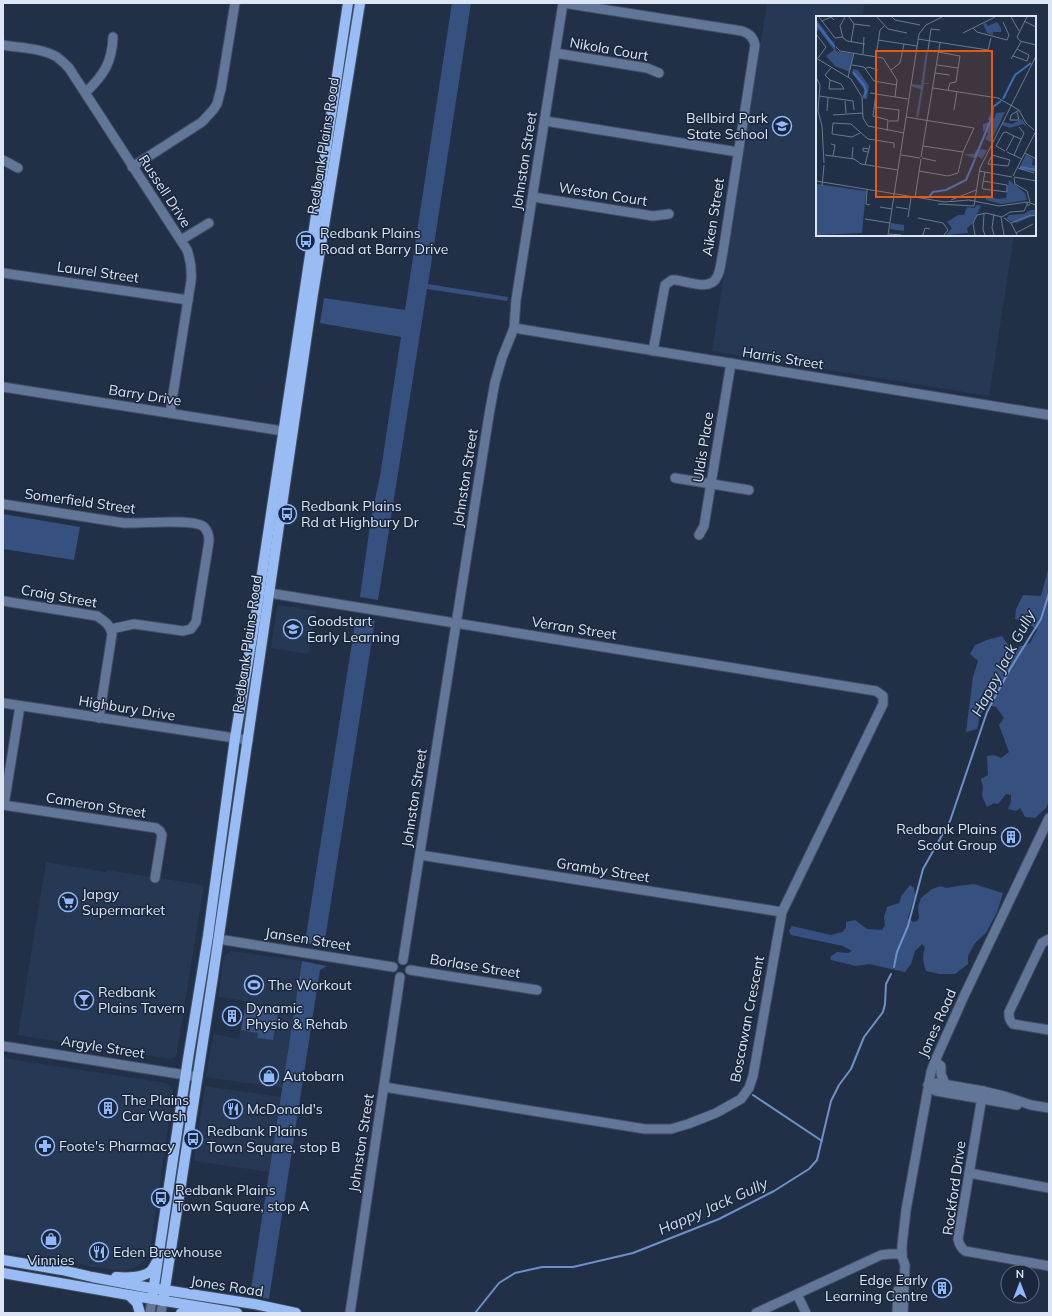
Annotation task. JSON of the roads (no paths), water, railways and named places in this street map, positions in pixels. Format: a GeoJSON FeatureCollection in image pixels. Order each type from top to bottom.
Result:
{"type":"FeatureCollection","features":[{"type":"Feature","properties":{"kind":"main road","name":"Redbank Plains Road"},"geometry":{"type":"LineString","coordinates":[[163,1301],[190,1134],[248,740],[283,431],[348,3]]}},
{"type":"Feature","properties":{"kind":"main road","name":"Redbank Plains Road"},"geometry":{"type":"LineString","coordinates":[[152,1299],[208,936],[235,738],[264,592],[360,3]]}},
{"type":"Feature","properties":{"kind":"main road"},"geometry":{"type":"LineString","coordinates":[[208,936],[214,934],[219,902],[225,898]]}},
{"type":"Feature","properties":{"kind":"main road"},"geometry":{"type":"LineString","coordinates":[[170,1182],[178,1175],[183,1140],[190,1134]]}},
{"type":"Feature","properties":{"kind":"main road"},"geometry":{"type":"LineString","coordinates":[[3,1260],[62,1270],[154,1289]]}},
{"type":"Feature","properties":{"kind":"main road"},"geometry":{"type":"LineString","coordinates":[[75,1273],[92,1273],[124,1278],[137,1276],[152,1271],[157,1261]]}},
{"type":"Feature","properties":{"kind":"main road"},"geometry":{"type":"LineString","coordinates":[[3,1273],[163,1301]]}},
{"type":"Feature","properties":{"kind":"main road","name":"Jones Road"},"geometry":{"type":"LineString","coordinates":[[154,1289],[254,1304],[296,1313]]}},
{"type":"Feature","properties":{"kind":"main road"},"geometry":{"type":"LineString","coordinates":[[129,1295],[137,1303],[140,1313]]}},
{"type":"Feature","properties":{"kind":"main road","name":"Jones Road"},"geometry":{"type":"LineString","coordinates":[[163,1301],[237,1313]]}},
{"type":"Feature","properties":{"kind":"main road"},"geometry":{"type":"LineString","coordinates":[[181,1313],[202,1307]]}},
{"type":"Feature","properties":{"kind":"street"},"geometry":{"type":"LineString","coordinates":[[132,167],[202,122],[217,104],[221,89],[235,3]]}},
{"type":"Feature","properties":{"kind":"street","name":"Aiken Street"},"geometry":{"type":"LineString","coordinates":[[563,3],[742,31],[749,34],[753,39],[754,45],[723,252],[717,277],[714,281],[707,284],[672,280],[665,285],[653,351]]}},
{"type":"Feature","properties":{"kind":"street","name":"Johnston Street"},"geometry":{"type":"LineString","coordinates":[[403,960],[494,389],[502,358],[514,328],[516,300],[563,3]]}},
{"type":"Feature","properties":{"kind":"street"},"geometry":{"type":"LineString","coordinates":[[86,92],[108,64],[113,37]]}},
{"type":"Feature","properties":{"kind":"street","name":"Russell Drive"},"geometry":{"type":"LineString","coordinates":[[3,45],[40,51],[57,57],[69,68],[86,92],[132,167],[181,240],[190,258],[192,281],[170,413]]}},
{"type":"Feature","properties":{"kind":"street","name":"Nikola Court"},"geometry":{"type":"LineString","coordinates":[[555,53],[647,68],[658,73]]}},
{"type":"Feature","properties":{"kind":"street"},"geometry":{"type":"LineString","coordinates":[[544,121],[738,152]]}},
{"type":"Feature","properties":{"kind":"street"},"geometry":{"type":"LineString","coordinates":[[3,160],[18,168]]}},
{"type":"Feature","properties":{"kind":"street","name":"Weston Court"},"geometry":{"type":"LineString","coordinates":[[533,197],[653,216],[670,214]]}},
{"type":"Feature","properties":{"kind":"street"},"geometry":{"type":"LineString","coordinates":[[181,240],[208,222]]}},
{"type":"Feature","properties":{"kind":"street","name":"Laurel Street"},"geometry":{"type":"LineString","coordinates":[[3,273],[188,300]]}},
{"type":"Feature","properties":{"kind":"street","name":"Harris Street"},"geometry":{"type":"LineString","coordinates":[[514,328],[1049,415]]}},
{"type":"Feature","properties":{"kind":"street","name":"Uldis Place"},"geometry":{"type":"LineString","coordinates":[[699,534],[704,526],[731,363]]}},
{"type":"Feature","properties":{"kind":"street","name":"Barry Drive"},"geometry":{"type":"LineString","coordinates":[[3,387],[283,431]]}},
{"type":"Feature","properties":{"kind":"street"},"geometry":{"type":"LineString","coordinates":[[675,478],[749,490]]}},
{"type":"Feature","properties":{"kind":"street","name":"Somerfield Street"},"geometry":{"type":"LineString","coordinates":[[3,504],[124,523],[138,524],[188,522],[198,523],[204,527],[208,534],[209,541],[196,622],[192,629],[183,631],[134,624],[111,630]]}},
{"type":"Feature","properties":{"kind":"street","name":"Verran Street"},"geometry":{"type":"LineString","coordinates":[[264,592],[876,691],[883,696]]}},
{"type":"Feature","properties":{"kind":"street","name":"Craig Street"},"geometry":{"type":"LineString","coordinates":[[3,601],[97,616],[107,623],[111,630]]}},
{"type":"Feature","properties":{"kind":"street"},"geometry":{"type":"LineString","coordinates":[[99,718],[112,634],[111,630]]}},
{"type":"Feature","properties":{"kind":"street","name":"Boscawan Crescent"},"geometry":{"type":"LineString","coordinates":[[384,1087],[646,1129],[671,1129],[688,1124],[716,1113],[741,1099],[749,1088],[753,1076],[782,912],[883,704],[883,696]]}},
{"type":"Feature","properties":{"kind":"street","name":"Highbury Drive"},"geometry":{"type":"LineString","coordinates":[[3,703],[248,740]]}},
{"type":"Feature","properties":{"kind":"street"},"geometry":{"type":"LineString","coordinates":[[4,805],[20,706]]}},
{"type":"Feature","properties":{"kind":"street","name":"Cameron Street"},"geometry":{"type":"LineString","coordinates":[[4,805],[156,828],[162,835],[155,878]]}},
{"type":"Feature","properties":{"kind":"street","name":"Jones Road"},"geometry":{"type":"LineString","coordinates":[[897,1313],[899,1265],[902,1256],[906,1210],[922,1128],[928,1084],[935,1061],[966,992],[1049,818]]}},
{"type":"Feature","properties":{"kind":"street","name":"Gramby Street"},"geometry":{"type":"LineString","coordinates":[[420,855],[782,912]]}},
{"type":"Feature","properties":{"kind":"street","name":"Jansen Street"},"geometry":{"type":"LineString","coordinates":[[218,939],[393,967]]}},
{"type":"Feature","properties":{"kind":"street"},"geometry":{"type":"LineString","coordinates":[[1049,939],[1042,943],[1009,1012],[1009,1016],[1010,1021],[1013,1024],[1049,1030]]}},
{"type":"Feature","properties":{"kind":"street"},"geometry":{"type":"LineString","coordinates":[[403,960],[409,964],[410,970],[406,975],[400,977],[395,973],[393,967],[396,962],[403,960]]}},
{"type":"Feature","properties":{"kind":"street","name":"Borlase Street"},"geometry":{"type":"LineString","coordinates":[[410,970],[537,990]]}},
{"type":"Feature","properties":{"kind":"street","name":"Johnston Street"},"geometry":{"type":"LineString","coordinates":[[350,1313],[400,977]]}},
{"type":"Feature","properties":{"kind":"street","name":"Argyle Street"},"geometry":{"type":"LineString","coordinates":[[3,1046],[198,1077]]}},
{"type":"Feature","properties":{"kind":"street"},"geometry":{"type":"LineString","coordinates":[[935,1061],[941,1066],[941,1074],[945,1084]]}},
{"type":"Feature","properties":{"kind":"street"},"geometry":{"type":"LineString","coordinates":[[928,1084],[945,1084],[1023,1106],[1031,1105],[1049,1108]]}},
{"type":"Feature","properties":{"kind":"street"},"geometry":{"type":"LineString","coordinates":[[928,1084],[936,1091],[982,1095]]}},
{"type":"Feature","properties":{"kind":"street","name":"Rockford Drive"},"geometry":{"type":"LineString","coordinates":[[982,1095],[958,1239],[959,1242],[965,1251],[1049,1266]]}},
{"type":"Feature","properties":{"kind":"street"},"geometry":{"type":"LineString","coordinates":[[970,1173],[1049,1188]]}},
{"type":"Feature","properties":{"kind":"street"},"geometry":{"type":"LineString","coordinates":[[756,1313],[881,1255],[890,1254],[902,1256]]}},
{"type":"Feature","properties":{"kind":"street","name":"Jones Road"},"geometry":{"type":"LineString","coordinates":[[902,1256],[905,1265],[905,1310]]}},
{"type":"Feature","properties":{"kind":"street"},"geometry":{"type":"LineString","coordinates":[[797,1294],[806,1313]]}},
{"type":"Feature","properties":{"kind":"street"},"geometry":{"type":"LineString","coordinates":[[150,1313],[152,1299]]}},
{"type":"Feature","properties":{"kind":"street"},"geometry":{"type":"LineString","coordinates":[[161,1313],[163,1301]]}},
{"type":"Feature","properties":{"kind":"waterway","name":"Happy Jack Gully"},"geometry":{"type":"LineString","coordinates":[[894,967],[897,952],[908,926],[923,869],[950,821],[987,712],[1010,669],[1041,619],[1049,593]]}},
{"type":"Feature","properties":{"kind":"waterway","name":"Happy Jack Gully"},"geometry":{"type":"LineString","coordinates":[[475,1313],[499,1283],[515,1273],[542,1267],[573,1267],[633,1253],[719,1219],[774,1191],[809,1169],[817,1160],[831,1101],[839,1085],[851,1069],[864,1037],[883,1012],[886,984],[891,974]]}},
{"type":"Feature","properties":{"kind":"waterway"},"geometry":{"type":"LineString","coordinates":[[753,1095],[822,1141]]}},
{"type":"Feature","properties":{"kind":"place","name":"Bellbird Park State School"},"geometry":{"type":"Point","coordinates":[782,126]}},
{"type":"Feature","properties":{"kind":"place","name":"Redbank Plains Road at Barry Drive"},"geometry":{"type":"Point","coordinates":[306,241]}},
{"type":"Feature","properties":{"kind":"place","name":"Redbank Plains Rd at Highbury Dr"},"geometry":{"type":"Point","coordinates":[287,514]}},
{"type":"Feature","properties":{"kind":"place","name":"Goodstart Early Learning"},"geometry":{"type":"Point","coordinates":[293,629]}},
{"type":"Feature","properties":{"kind":"place","name":"Redbank Plains Scout Group"},"geometry":{"type":"Point","coordinates":[1011,837]}},
{"type":"Feature","properties":{"kind":"place","name":"Japgy Supermarket"},"geometry":{"type":"Point","coordinates":[68,902]}},
{"type":"Feature","properties":{"kind":"place","name":"The Workout"},"geometry":{"type":"Point","coordinates":[254,985]}},
{"type":"Feature","properties":{"kind":"place","name":"Redbank Plains Tavern"},"geometry":{"type":"Point","coordinates":[84,1000]}},
{"type":"Feature","properties":{"kind":"place","name":"Dynamic Physio & Rehab"},"geometry":{"type":"Point","coordinates":[232,1016]}},
{"type":"Feature","properties":{"kind":"place","name":"Autobarn"},"geometry":{"type":"Point","coordinates":[269,1076]}},
{"type":"Feature","properties":{"kind":"place","name":"The Plains Car Wash"},"geometry":{"type":"Point","coordinates":[108,1108]}},
{"type":"Feature","properties":{"kind":"place","name":"McDonald's"},"geometry":{"type":"Point","coordinates":[233,1109]}},
{"type":"Feature","properties":{"kind":"place","name":"Redbank Plains Town Square, stop B"},"geometry":{"type":"Point","coordinates":[193,1139]}},
{"type":"Feature","properties":{"kind":"place","name":"Foote's Pharmacy"},"geometry":{"type":"Point","coordinates":[45,1146]}},
{"type":"Feature","properties":{"kind":"place","name":"Redbank Plains Town Square, stop A"},"geometry":{"type":"Point","coordinates":[161,1198]}},
{"type":"Feature","properties":{"kind":"place","name":"Vinnies"},"geometry":{"type":"Point","coordinates":[51,1239]}},
{"type":"Feature","properties":{"kind":"place","name":"Eden Brewhouse"},"geometry":{"type":"Point","coordinates":[99,1252]}},
{"type":"Feature","properties":{"kind":"place","name":"Edge Early Learning Centre"},"geometry":{"type":"Point","coordinates":[942,1288]}}]}
